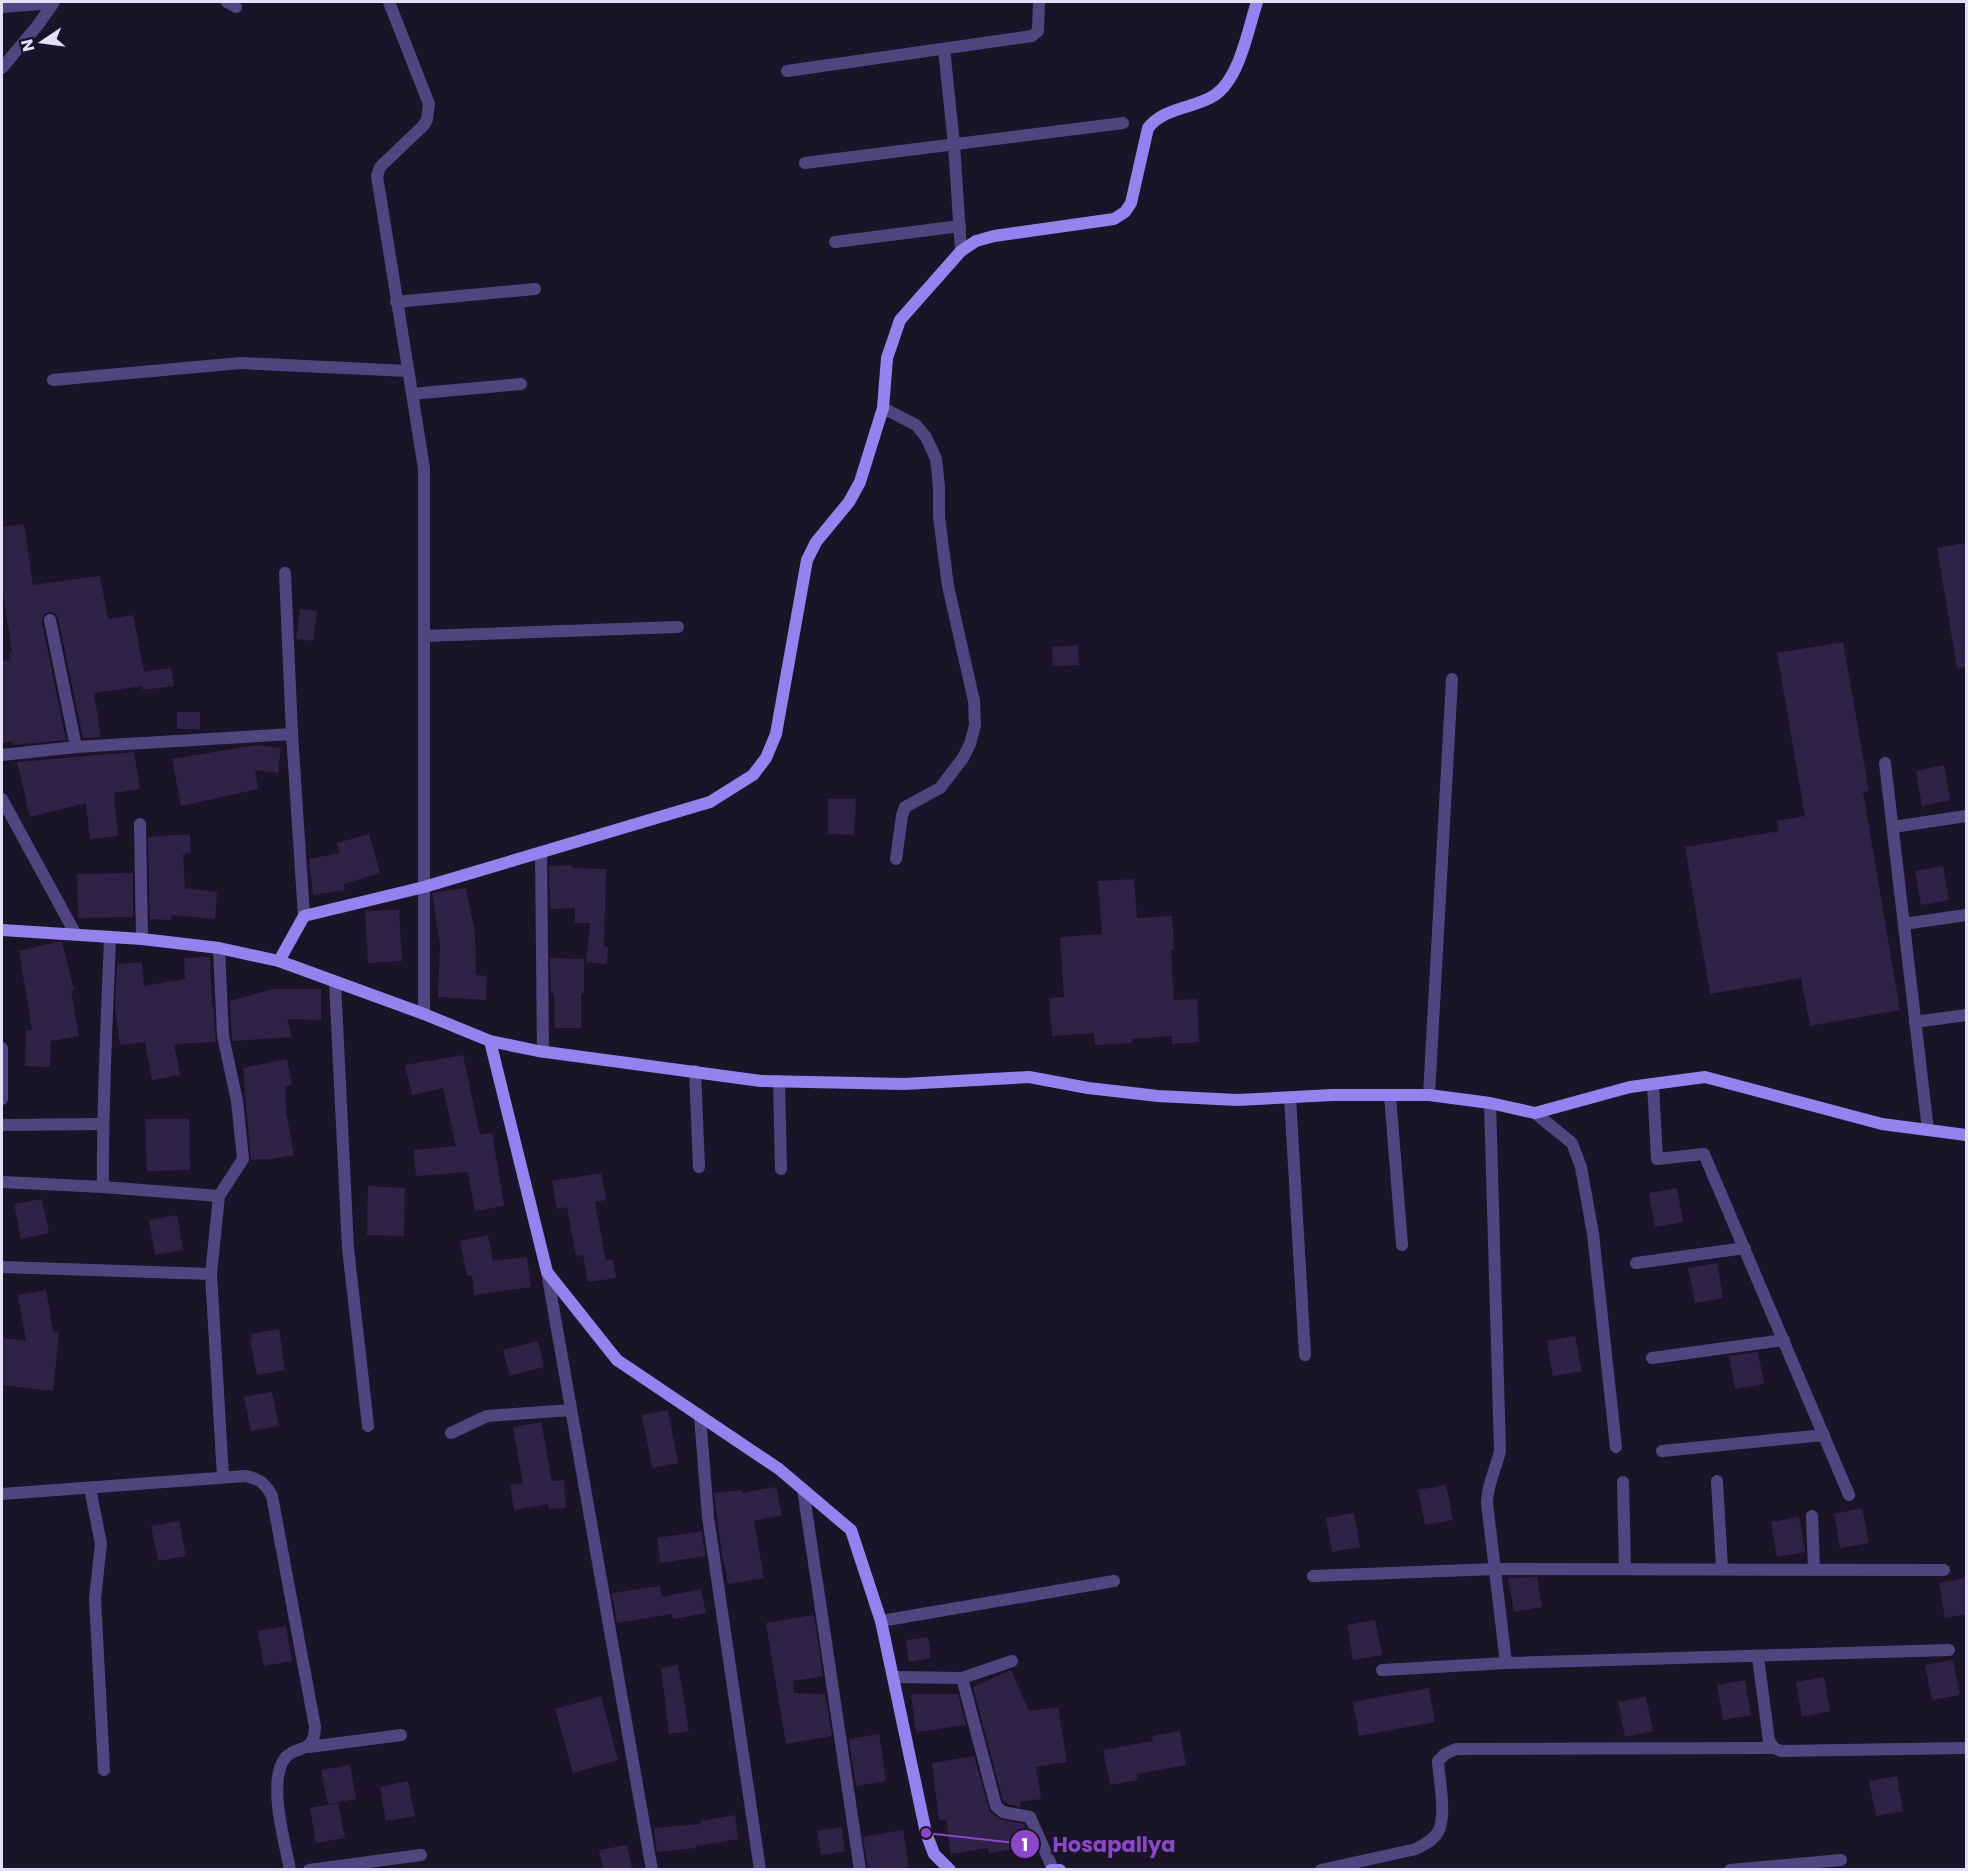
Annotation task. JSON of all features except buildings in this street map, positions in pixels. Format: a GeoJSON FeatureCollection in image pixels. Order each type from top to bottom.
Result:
{"type":"FeatureCollection","features":[{"type":"Feature","properties":{"kind":"street"},"geometry":{"type":"LineString","coordinates":[[2,7],[53,2]]}},
{"type":"Feature","properties":{"kind":"street"},"geometry":{"type":"LineString","coordinates":[[2,68],[38,25],[53,2]]}},
{"type":"Feature","properties":{"kind":"street"},"geometry":{"type":"LineString","coordinates":[[389,2],[429,104],[424,125],[380,167],[377,176],[424,468],[424,1014]]}},
{"type":"Feature","properties":{"kind":"street"},"geometry":{"type":"LineString","coordinates":[[788,71],[1032,36],[1038,31],[1039,2]]}},
{"type":"Feature","properties":{"kind":"street"},"geometry":{"type":"LineString","coordinates":[[304,916],[424,887],[710,802],[753,776],[766,758],[776,734],[807,560],[816,542],[849,502],[860,482],[883,408],[887,358],[900,320],[961,251],[976,241],[1114,219],[1120,216],[1131,203],[1148,128],[1161,116],[1215,95],[1227,84],[1236,66],[1257,2]]}},
{"type":"Feature","properties":{"kind":"street"},"geometry":{"type":"LineString","coordinates":[[944,49],[954,144],[961,251]]}},
{"type":"Feature","properties":{"kind":"street"},"geometry":{"type":"LineString","coordinates":[[805,163],[1123,123]]}},
{"type":"Feature","properties":{"kind":"street"},"geometry":{"type":"LineString","coordinates":[[835,242],[960,226]]}},
{"type":"Feature","properties":{"kind":"street"},"geometry":{"type":"LineString","coordinates":[[396,302],[535,289]]}},
{"type":"Feature","properties":{"kind":"street"},"geometry":{"type":"LineString","coordinates":[[53,380],[241,363],[408,371]]}},
{"type":"Feature","properties":{"kind":"street"},"geometry":{"type":"LineString","coordinates":[[412,394],[521,384]]}},
{"type":"Feature","properties":{"kind":"street"},"geometry":{"type":"LineString","coordinates":[[883,408],[916,425],[926,437],[936,459],[939,517],[948,586],[974,701],[975,725],[970,744],[951,776],[940,788],[905,807],[896,859]]}},
{"type":"Feature","properties":{"kind":"street"},"geometry":{"type":"LineString","coordinates":[[279,961],[304,916],[292,734],[285,573]]}},
{"type":"Feature","properties":{"kind":"street"},"geometry":{"type":"LineString","coordinates":[[50,620],[76,747]]}},
{"type":"Feature","properties":{"kind":"street"},"geometry":{"type":"LineString","coordinates":[[424,636],[678,627]]}},
{"type":"Feature","properties":{"kind":"street"},"geometry":{"type":"LineString","coordinates":[[1429,1095],[1452,679]]}},
{"type":"Feature","properties":{"kind":"street"},"geometry":{"type":"LineString","coordinates":[[2,755],[76,747],[292,734]]}},
{"type":"Feature","properties":{"kind":"street"},"geometry":{"type":"LineString","coordinates":[[1885,763],[1928,1130]]}},
{"type":"Feature","properties":{"kind":"street"},"geometry":{"type":"LineString","coordinates":[[2,799],[75,933]]}},
{"type":"Feature","properties":{"kind":"street"},"geometry":{"type":"LineString","coordinates":[[1893,827],[1966,816]]}},
{"type":"Feature","properties":{"kind":"street"},"geometry":{"type":"LineString","coordinates":[[140,824],[142,939]]}},
{"type":"Feature","properties":{"kind":"street"},"geometry":{"type":"LineString","coordinates":[[541,852],[543,1052]]}},
{"type":"Feature","properties":{"kind":"street"},"geometry":{"type":"LineString","coordinates":[[1904,924],[1966,915]]}},
{"type":"Feature","properties":{"kind":"street"},"geometry":{"type":"LineString","coordinates":[[2,930],[75,933],[219,948],[279,961],[424,1014],[490,1041],[543,1052],[761,1081],[904,1084],[1029,1077],[1088,1088],[1158,1096],[1237,1100],[1429,1095],[1490,1103],[1535,1113],[1572,1143],[1581,1167],[1593,1234],[1616,1447]]}},
{"type":"Feature","properties":{"kind":"street"},"geometry":{"type":"LineString","coordinates":[[103,1187],[102,1124],[110,937]]}},
{"type":"Feature","properties":{"kind":"street"},"geometry":{"type":"LineString","coordinates":[[219,948],[223,1036],[237,1101],[243,1159],[219,1197],[211,1274],[223,1477]]}},
{"type":"Feature","properties":{"kind":"street"},"geometry":{"type":"LineString","coordinates":[[335,982],[348,1248],[368,1426]]}},
{"type":"Feature","properties":{"kind":"street"},"geometry":{"type":"LineString","coordinates":[[1916,1022],[1966,1015]]}},
{"type":"Feature","properties":{"kind":"street"},"geometry":{"type":"LineString","coordinates":[[490,1041],[547,1272],[652,1869]]}},
{"type":"Feature","properties":{"kind":"street"},"geometry":{"type":"LineString","coordinates":[[2,1048],[2,1099]]}},
{"type":"Feature","properties":{"kind":"street"},"geometry":{"type":"LineString","coordinates":[[695,1071],[699,1167]]}},
{"type":"Feature","properties":{"kind":"street"},"geometry":{"type":"LineString","coordinates":[[1535,1113],[1630,1087],[1705,1077],[1882,1124],[1966,1135]]}},
{"type":"Feature","properties":{"kind":"street"},"geometry":{"type":"LineString","coordinates":[[780,1082],[781,1169]]}},
{"type":"Feature","properties":{"kind":"street"},"geometry":{"type":"LineString","coordinates":[[1653,1084],[1658,1159],[1704,1154],[1849,1495]]}},
{"type":"Feature","properties":{"kind":"street"},"geometry":{"type":"LineString","coordinates":[[1390,1095],[1402,1245]]}},
{"type":"Feature","properties":{"kind":"street"},"geometry":{"type":"LineString","coordinates":[[1290,1097],[1305,1355]]}},
{"type":"Feature","properties":{"kind":"street"},"geometry":{"type":"LineString","coordinates":[[1490,1103],[1500,1451],[1487,1491],[1487,1503],[1506,1664]]}},
{"type":"Feature","properties":{"kind":"street"},"geometry":{"type":"LineString","coordinates":[[2,1125],[102,1124]]}},
{"type":"Feature","properties":{"kind":"street"},"geometry":{"type":"LineString","coordinates":[[2,1182],[103,1187],[219,1197]]}},
{"type":"Feature","properties":{"kind":"street"},"geometry":{"type":"LineString","coordinates":[[1636,1263],[1744,1248]]}},
{"type":"Feature","properties":{"kind":"street"},"geometry":{"type":"LineString","coordinates":[[2,1267],[211,1274]]}},
{"type":"Feature","properties":{"kind":"street"},"geometry":{"type":"LineString","coordinates":[[547,1272],[617,1360],[779,1469],[851,1530],[881,1621],[926,1833],[934,1854],[950,1869]]}},
{"type":"Feature","properties":{"kind":"street"},"geometry":{"type":"LineString","coordinates":[[1652,1358],[1784,1341]]}},
{"type":"Feature","properties":{"kind":"street"},"geometry":{"type":"LineString","coordinates":[[451,1433],[487,1416],[571,1410]]}},
{"type":"Feature","properties":{"kind":"street"},"geometry":{"type":"LineString","coordinates":[[700,1416],[708,1510],[760,1869]]}},
{"type":"Feature","properties":{"kind":"street"},"geometry":{"type":"LineString","coordinates":[[1662,1451],[1824,1435]]}},
{"type":"Feature","properties":{"kind":"street"},"geometry":{"type":"LineString","coordinates":[[2,1494],[223,1477],[245,1476],[259,1479],[267,1486],[272,1496],[315,1727],[314,1739],[309,1747]]}},
{"type":"Feature","properties":{"kind":"street"},"geometry":{"type":"LineString","coordinates":[[1717,1481],[1722,1569]]}},
{"type":"Feature","properties":{"kind":"street"},"geometry":{"type":"LineString","coordinates":[[1623,1482],[1625,1568]]}},
{"type":"Feature","properties":{"kind":"street"},"geometry":{"type":"LineString","coordinates":[[90,1488],[100,1544],[95,1598],[104,1770]]}},
{"type":"Feature","properties":{"kind":"street"},"geometry":{"type":"LineString","coordinates":[[803,1490],[860,1869]]}},
{"type":"Feature","properties":{"kind":"street"},"geometry":{"type":"LineString","coordinates":[[1812,1516],[1814,1569]]}},
{"type":"Feature","properties":{"kind":"street"},"geometry":{"type":"LineString","coordinates":[[1313,1576],[1495,1569],[1944,1570]]}},
{"type":"Feature","properties":{"kind":"street"},"geometry":{"type":"LineString","coordinates":[[881,1621],[1114,1581]]}},
{"type":"Feature","properties":{"kind":"street"},"geometry":{"type":"LineString","coordinates":[[1382,1670],[1949,1650]]}},
{"type":"Feature","properties":{"kind":"street"},"geometry":{"type":"LineString","coordinates":[[1758,1657],[1769,1741],[1774,1748]]}},
{"type":"Feature","properties":{"kind":"street"},"geometry":{"type":"LineString","coordinates":[[893,1677],[962,1678],[1012,1661]]}},
{"type":"Feature","properties":{"kind":"street"},"geometry":{"type":"LineString","coordinates":[[962,1678],[996,1806],[1003,1812],[1030,1817],[1052,1869],[1059,1869]]}},
{"type":"Feature","properties":{"kind":"street"},"geometry":{"type":"LineString","coordinates":[[290,1869],[277,1798],[278,1780],[286,1756],[309,1747],[401,1735]]}},
{"type":"Feature","properties":{"kind":"street"},"geometry":{"type":"LineString","coordinates":[[1321,1869],[1416,1849],[1430,1841],[1439,1830],[1442,1810],[1438,1761],[1445,1754],[1456,1749],[1774,1748],[1781,1751],[1966,1748]]}},
{"type":"Feature","properties":{"kind":"street"},"geometry":{"type":"LineString","coordinates":[[309,1869],[421,1855]]}},
{"type":"Feature","properties":{"kind":"street"},"geometry":{"type":"LineString","coordinates":[[1730,1869],[1840,1860]]}},
{"type":"Feature","properties":{"kind":"place","name":"Hosapallya"},"geometry":{"type":"Point","coordinates":[926,1833]}}]}
